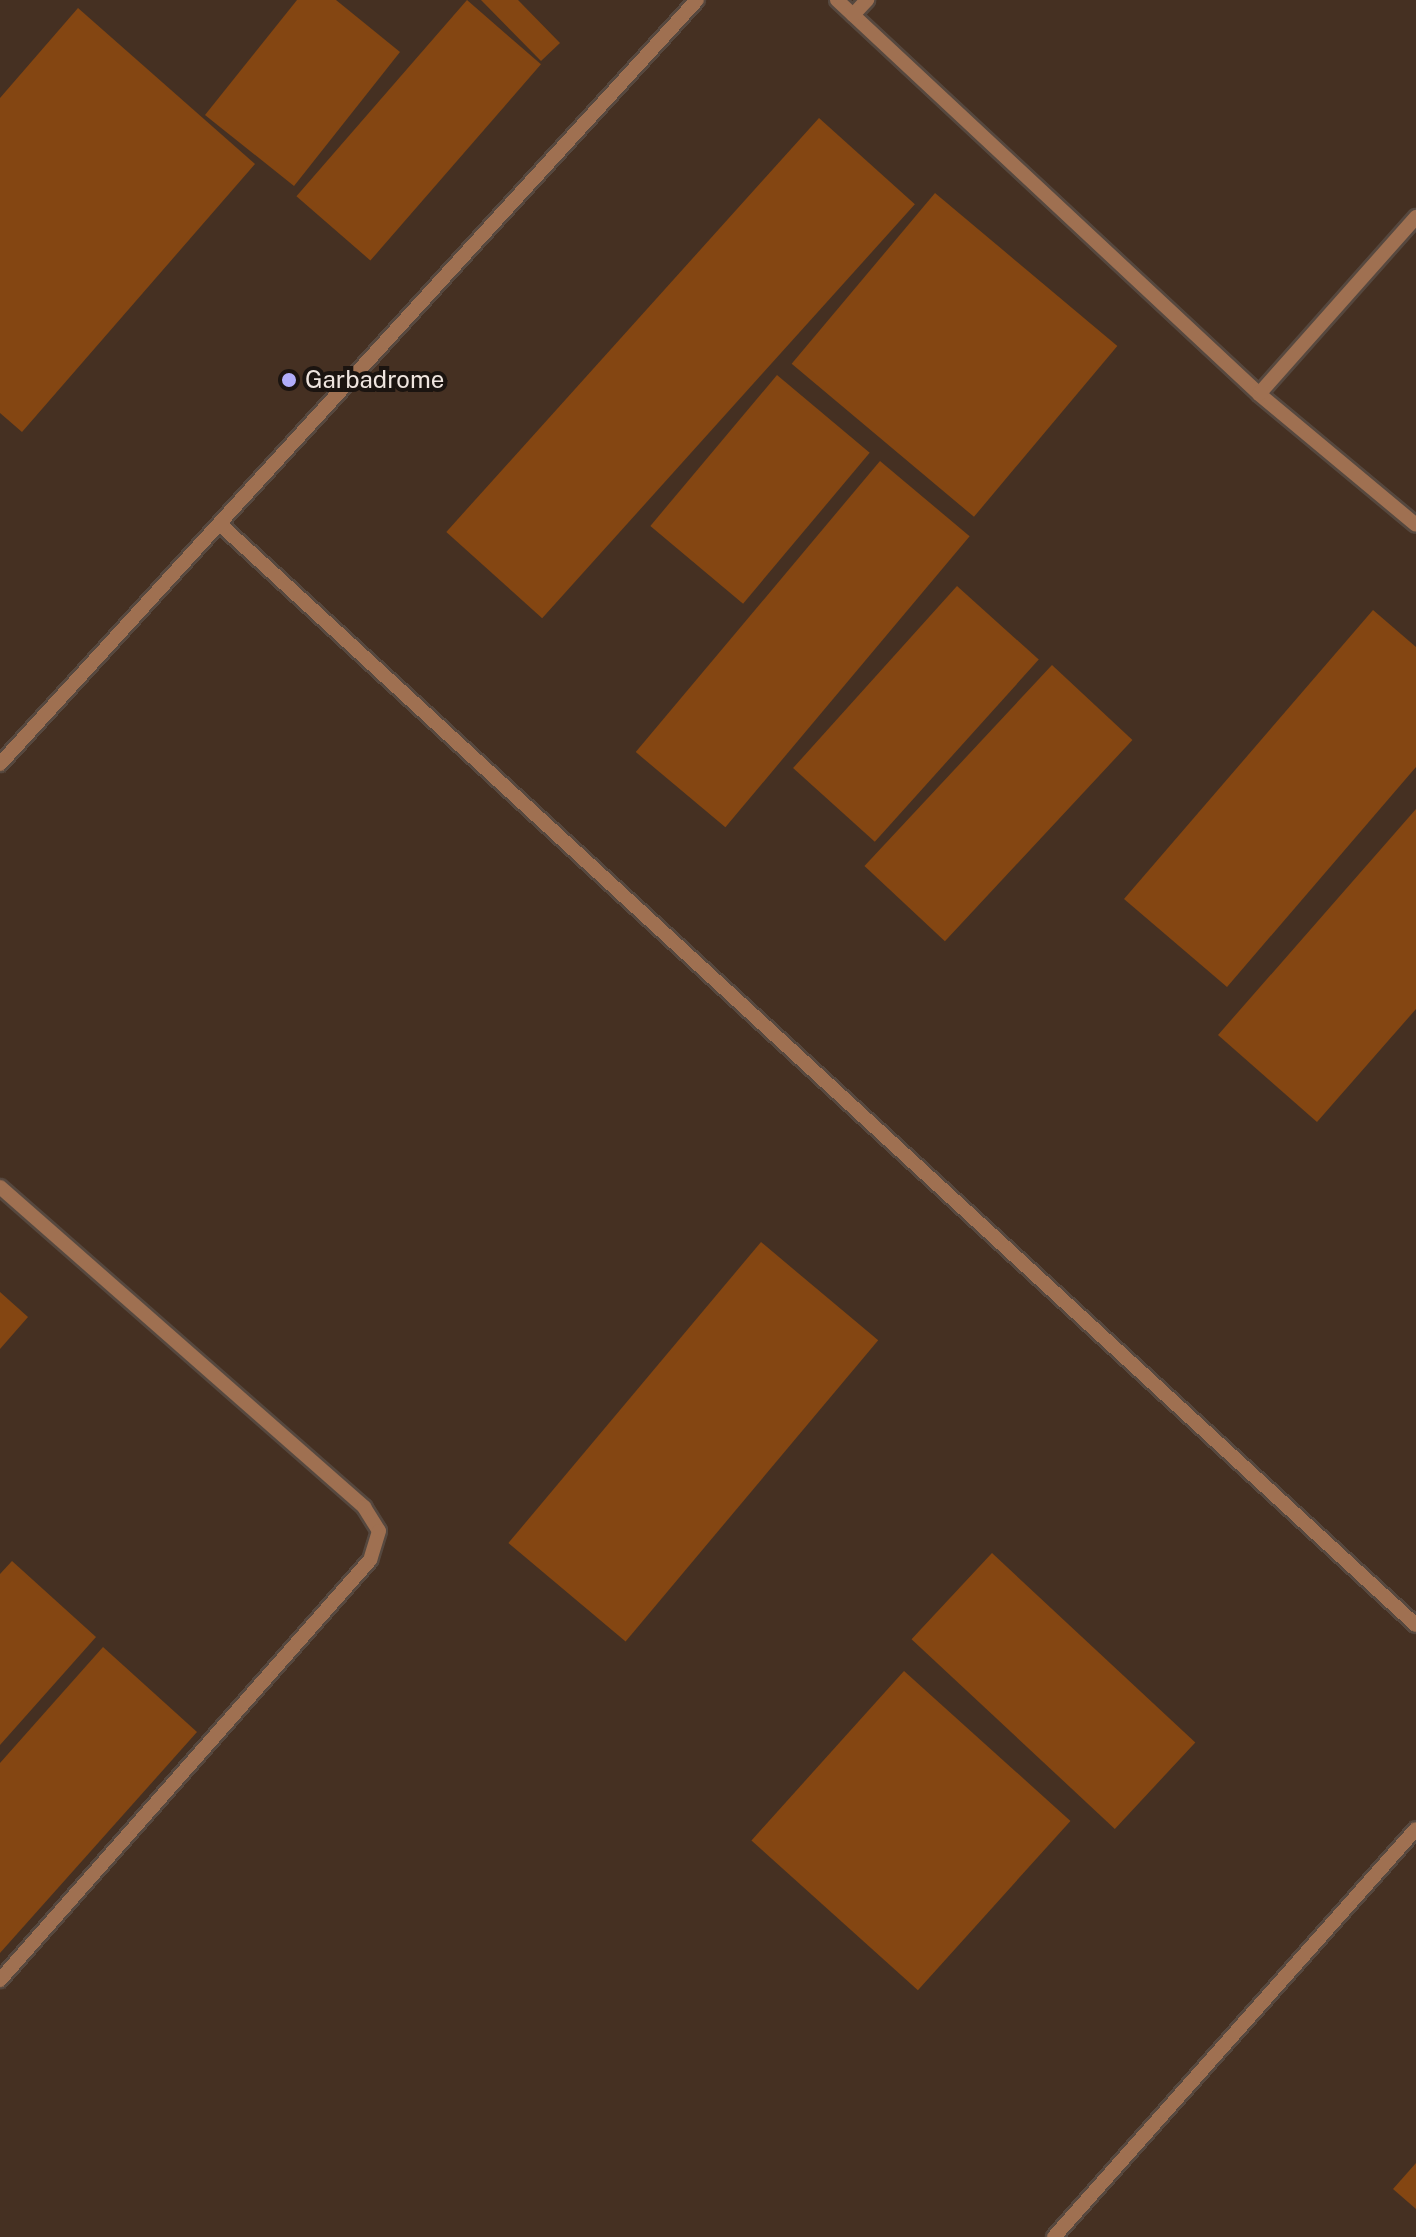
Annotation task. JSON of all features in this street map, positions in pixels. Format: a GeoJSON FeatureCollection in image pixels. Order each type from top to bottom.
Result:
{"type":"FeatureCollection","features":[{"type":"Feature","properties":{"kind":"lane"},"geometry":{"type":"LineString","coordinates":[[0,764],[223,527],[697,0]]}},
{"type":"Feature","properties":{"kind":"lane"},"geometry":{"type":"LineString","coordinates":[[837,0],[1259,394],[1416,525]]}},
{"type":"Feature","properties":{"kind":"lane"},"geometry":{"type":"LineString","coordinates":[[853,15],[867,0]]}},
{"type":"Feature","properties":{"kind":"lane"},"geometry":{"type":"LineString","coordinates":[[1259,394],[1416,217]]}},
{"type":"Feature","properties":{"kind":"lane"},"geometry":{"type":"LineString","coordinates":[[223,527],[1416,1625]]}},
{"type":"Feature","properties":{"kind":"lane"},"geometry":{"type":"LineString","coordinates":[[0,1187],[364,1507],[379,1531],[370,1560],[0,1980]]}},
{"type":"Feature","properties":{"kind":"lane"},"geometry":{"type":"LineString","coordinates":[[1054,2237],[1416,1829]]}},
{"type":"Feature","properties":{"kind":"shaded area"},"geometry":{"type":"Polygon","coordinates":[[[0,0],[1416,0],[1416,2237],[0,2237],[0,0]]]}},
{"type":"Feature","properties":{"kind":"building"},"geometry":{"type":"Polygon","coordinates":[[[297,0],[336,0],[400,52],[294,186],[205,115],[297,0]]]}},
{"type":"Feature","properties":{"kind":"building"},"geometry":{"type":"Polygon","coordinates":[[[467,0],[541,64],[370,261],[296,196],[467,0]]]}},
{"type":"Feature","properties":{"kind":"building"},"geometry":{"type":"Polygon","coordinates":[[[481,0],[518,0],[560,43],[541,61],[481,0]]]}},
{"type":"Feature","properties":{"kind":"building"},"geometry":{"type":"Polygon","coordinates":[[[78,8],[255,164],[22,432],[0,413],[0,98],[78,8]]]}},
{"type":"Feature","properties":{"kind":"building"},"geometry":{"type":"Polygon","coordinates":[[[819,118],[915,204],[542,618],[446,532],[819,118]]]}},
{"type":"Feature","properties":{"kind":"building"},"geometry":{"type":"Polygon","coordinates":[[[935,193],[1117,346],[974,517],[792,364],[935,193]]]}},
{"type":"Feature","properties":{"kind":"building"},"geometry":{"type":"Polygon","coordinates":[[[777,375],[870,453],[743,604],[650,526],[777,375]]]}},
{"type":"Feature","properties":{"kind":"building"},"geometry":{"type":"Polygon","coordinates":[[[880,461],[970,536],[725,827],[636,752],[880,461]]]}},
{"type":"Feature","properties":{"kind":"building"},"geometry":{"type":"Polygon","coordinates":[[[957,586],[1039,660],[875,842],[793,768],[957,586]]]}},
{"type":"Feature","properties":{"kind":"building"},"geometry":{"type":"Polygon","coordinates":[[[1373,610],[1416,647],[1416,767],[1227,987],[1124,899],[1373,610]]]}},
{"type":"Feature","properties":{"kind":"building"},"geometry":{"type":"Polygon","coordinates":[[[1052,665],[1132,740],[945,941],[864,866],[1052,665]]]}},
{"type":"Feature","properties":{"kind":"building"},"geometry":{"type":"Polygon","coordinates":[[[1416,809],[1416,1009],[1317,1122],[1218,1035],[1416,809]]]}},
{"type":"Feature","properties":{"kind":"building"},"geometry":{"type":"Polygon","coordinates":[[[761,1242],[878,1340],[626,1641],[508,1543],[761,1242]]]}},
{"type":"Feature","properties":{"kind":"building"},"geometry":{"type":"Polygon","coordinates":[[[0,1292],[28,1317],[0,1349],[0,1292]]]}},
{"type":"Feature","properties":{"kind":"building"},"geometry":{"type":"Polygon","coordinates":[[[992,1553],[1195,1743],[1115,1829],[912,1639],[992,1553]]]}},
{"type":"Feature","properties":{"kind":"building"},"geometry":{"type":"Polygon","coordinates":[[[12,1561],[96,1637],[0,1745],[0,1574],[12,1561]]]}},
{"type":"Feature","properties":{"kind":"building"},"geometry":{"type":"Polygon","coordinates":[[[103,1647],[197,1732],[0,1953],[0,1763],[103,1647]]]}},
{"type":"Feature","properties":{"kind":"building"},"geometry":{"type":"Polygon","coordinates":[[[904,1671],[1070,1821],[918,1990],[751,1840],[904,1671]]]}},
{"type":"Feature","properties":{"kind":"building"},"geometry":{"type":"Polygon","coordinates":[[[1416,2163],[1416,2209],[1393,2189],[1416,2163]]]}},
{"type":"Feature","properties":{"kind":"place","name":"Garbadrome"},"geometry":{"type":"Point","coordinates":[289,380]}}]}
